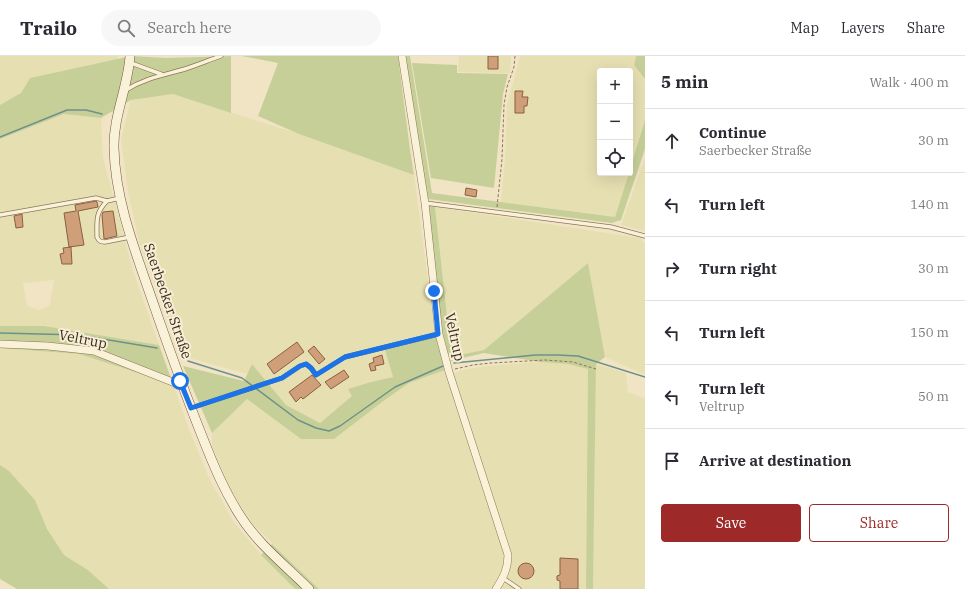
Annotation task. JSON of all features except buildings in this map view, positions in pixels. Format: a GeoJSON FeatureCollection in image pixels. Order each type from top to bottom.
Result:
{"type":"FeatureCollection","features":[{"type":"Feature","properties":{"kind":"main road","name":"Saerbecker Straße"},"geometry":{"type":"LineString","coordinates":[[129,59],[114,142],[116,172],[131,237],[180,381],[229,498],[259,540],[310,589]]}},
{"type":"Feature","properties":{"kind":"street","name":"Veltrup"},"geometry":{"type":"LineString","coordinates":[[402,56],[425,203],[438,334],[449,372],[507,547],[508,562],[503,578],[496,589]]}},
{"type":"Feature","properties":{"kind":"street","name":"Veltrup"},"geometry":{"type":"LineString","coordinates":[[0,344],[48,346],[94,351],[175,383],[180,381]]}},
{"type":"Feature","properties":{"kind":"lane"},"geometry":{"type":"LineString","coordinates":[[124,92],[135,84],[153,77],[185,69],[222,56]]}},
{"type":"Feature","properties":{"kind":"lane"},"geometry":{"type":"LineString","coordinates":[[129,59],[162,74]]}},
{"type":"Feature","properties":{"kind":"lane"},"geometry":{"type":"LineString","coordinates":[[0,215],[96,198],[107,201],[121,198]]}},
{"type":"Feature","properties":{"kind":"lane"},"geometry":{"type":"LineString","coordinates":[[107,201],[101,206],[98,214],[98,240],[105,242],[131,237]]}},
{"type":"Feature","properties":{"kind":"lane"},"geometry":{"type":"LineString","coordinates":[[425,203],[611,227],[645,236]]}},
{"type":"Feature","properties":{"kind":"lane"},"geometry":{"type":"LineString","coordinates":[[191,408],[282,378],[300,366],[306,364],[316,375],[345,357],[438,334]]}},
{"type":"Feature","properties":{"kind":"lane"},"geometry":{"type":"LineString","coordinates":[[503,578],[519,589]]}},
{"type":"Feature","properties":{"kind":"path"},"geometry":{"type":"LineString","coordinates":[[497,212],[502,159],[504,105],[507,88],[514,67],[515,56]]}},
{"type":"Feature","properties":{"kind":"path"},"geometry":{"type":"LineString","coordinates":[[449,372],[473,365],[545,360],[573,362],[596,369]]}},
{"type":"Feature","properties":{"kind":"shaded area"},"geometry":{"type":"Polygon","coordinates":[[[0,56],[118,56],[118,59],[30,78],[21,93],[0,105],[0,56]]]}},
{"type":"Feature","properties":{"kind":"shaded area"},"geometry":{"type":"Polygon","coordinates":[[[459,56],[511,56],[510,73],[458,72],[459,56]]]}},
{"type":"Feature","properties":{"kind":"shaded area"},"geometry":{"type":"Polygon","coordinates":[[[520,56],[636,56],[634,65],[645,79],[645,120],[633,159],[633,68],[597,68],[597,176],[628,176],[615,217],[501,202],[505,159],[507,105],[520,56]]]}},
{"type":"Feature","properties":{"kind":"shaded area"},"geometry":{"type":"Polygon","coordinates":[[[173,94],[299,134],[414,175],[435,332],[384,345],[393,377],[349,389],[352,396],[320,423],[286,405],[252,364],[247,374],[182,356],[139,242],[128,191],[121,139],[131,100],[173,94]]]}},
{"type":"Feature","properties":{"kind":"shaded area"},"geometry":{"type":"Polygon","coordinates":[[[64,114],[101,118],[103,157],[133,271],[159,345],[44,326],[0,326],[0,139],[64,114]],[[54,280],[23,283],[27,306],[39,310],[50,305],[54,280]]]}},
{"type":"Feature","properties":{"kind":"shaded area"},"geometry":{"type":"Polygon","coordinates":[[[645,159],[645,231],[621,225],[645,159]]]}},
{"type":"Feature","properties":{"kind":"shaded area"},"geometry":{"type":"Polygon","coordinates":[[[435,207],[640,238],[645,244],[645,375],[605,357],[588,263],[484,350],[453,356],[449,334],[435,207]]]}},
{"type":"Feature","properties":{"kind":"shaded area"},"geometry":{"type":"Polygon","coordinates":[[[0,348],[79,354],[173,384],[190,432],[210,480],[233,521],[261,555],[295,589],[109,589],[88,570],[64,555],[47,529],[35,500],[9,471],[0,465],[0,348]]]}},
{"type":"Feature","properties":{"kind":"shaded area"},"geometry":{"type":"Polygon","coordinates":[[[540,362],[568,364],[588,369],[586,589],[497,589],[511,563],[453,374],[462,370],[487,366],[540,362]]]}},
{"type":"Feature","properties":{"kind":"shaded area"},"geometry":{"type":"Polygon","coordinates":[[[596,364],[626,373],[628,392],[644,398],[645,396],[645,589],[593,589],[596,364]]]}},
{"type":"Feature","properties":{"kind":"shaded area"},"geometry":{"type":"Polygon","coordinates":[[[445,370],[505,548],[506,562],[501,576],[492,589],[318,589],[252,523],[231,491],[212,446],[212,433],[247,399],[301,439],[382,402],[409,383],[445,370]]]}},
{"type":"Feature","properties":{"kind":"green space"},"geometry":{"type":"Polygon","coordinates":[[[131,56],[166,58],[231,56],[231,113],[173,94],[131,100],[101,118],[64,114],[0,139],[0,105],[21,93],[30,78],[131,56]]]}},
{"type":"Feature","properties":{"kind":"green space"},"geometry":{"type":"Polygon","coordinates":[[[242,56],[398,56],[414,175],[299,134],[258,116],[278,63],[242,56]]]}},
{"type":"Feature","properties":{"kind":"green space"},"geometry":{"type":"Polygon","coordinates":[[[405,56],[410,56],[432,193],[615,217],[628,176],[633,176],[633,159],[645,120],[645,149],[621,220],[612,223],[428,199],[405,56]]]}},
{"type":"Feature","properties":{"kind":"green space"},"geometry":{"type":"Polygon","coordinates":[[[636,56],[645,56],[645,79],[634,65],[636,56]]]}},
{"type":"Feature","properties":{"kind":"green space"},"geometry":{"type":"Polygon","coordinates":[[[412,63],[457,65],[457,73],[508,74],[503,94],[494,188],[431,178],[412,63]]]}},
{"type":"Feature","properties":{"kind":"green space"},"geometry":{"type":"Polygon","coordinates":[[[428,206],[435,207],[449,334],[454,356],[484,350],[588,263],[605,357],[596,364],[593,589],[586,589],[588,369],[568,364],[540,362],[484,353],[450,361],[443,334],[428,206]]]}},
{"type":"Feature","properties":{"kind":"green space"},"geometry":{"type":"Polygon","coordinates":[[[0,326],[44,326],[159,345],[173,384],[79,354],[0,348],[0,326]]]}},
{"type":"Feature","properties":{"kind":"green space"},"geometry":{"type":"Polygon","coordinates":[[[437,337],[445,370],[409,383],[334,439],[301,439],[247,399],[212,433],[183,366],[244,381],[252,364],[286,405],[320,423],[352,396],[348,389],[393,377],[385,350],[437,337]]]}},
{"type":"Feature","properties":{"kind":"green space"},"geometry":{"type":"Polygon","coordinates":[[[0,465],[9,471],[35,500],[47,529],[64,555],[88,570],[109,589],[17,589],[0,579],[0,465]]]}},
{"type":"Feature","properties":{"kind":"green space"},"geometry":{"type":"Polygon","coordinates":[[[272,544],[319,589],[295,589],[261,555],[272,544]]]}},
{"type":"Feature","properties":{"kind":"waterway"},"geometry":{"type":"LineString","coordinates":[[0,137],[67,110],[86,110],[102,114]]}},
{"type":"Feature","properties":{"kind":"waterway"},"geometry":{"type":"LineString","coordinates":[[0,333],[79,335],[157,348]]}},
{"type":"Feature","properties":{"kind":"waterway"},"geometry":{"type":"LineString","coordinates":[[454,363],[535,355],[578,356],[645,377]]}},
{"type":"Feature","properties":{"kind":"waterway"},"geometry":{"type":"LineString","coordinates":[[188,361],[242,378],[298,420],[316,428],[329,431],[340,426],[395,387],[443,366]]}},
{"type":"Feature","properties":{"kind":"route"},"geometry":{"type":"LineString","coordinates":[[180,381],[191,408],[282,378],[300,366],[306,364],[316,375],[345,357],[438,334],[434,291]]}}]}
